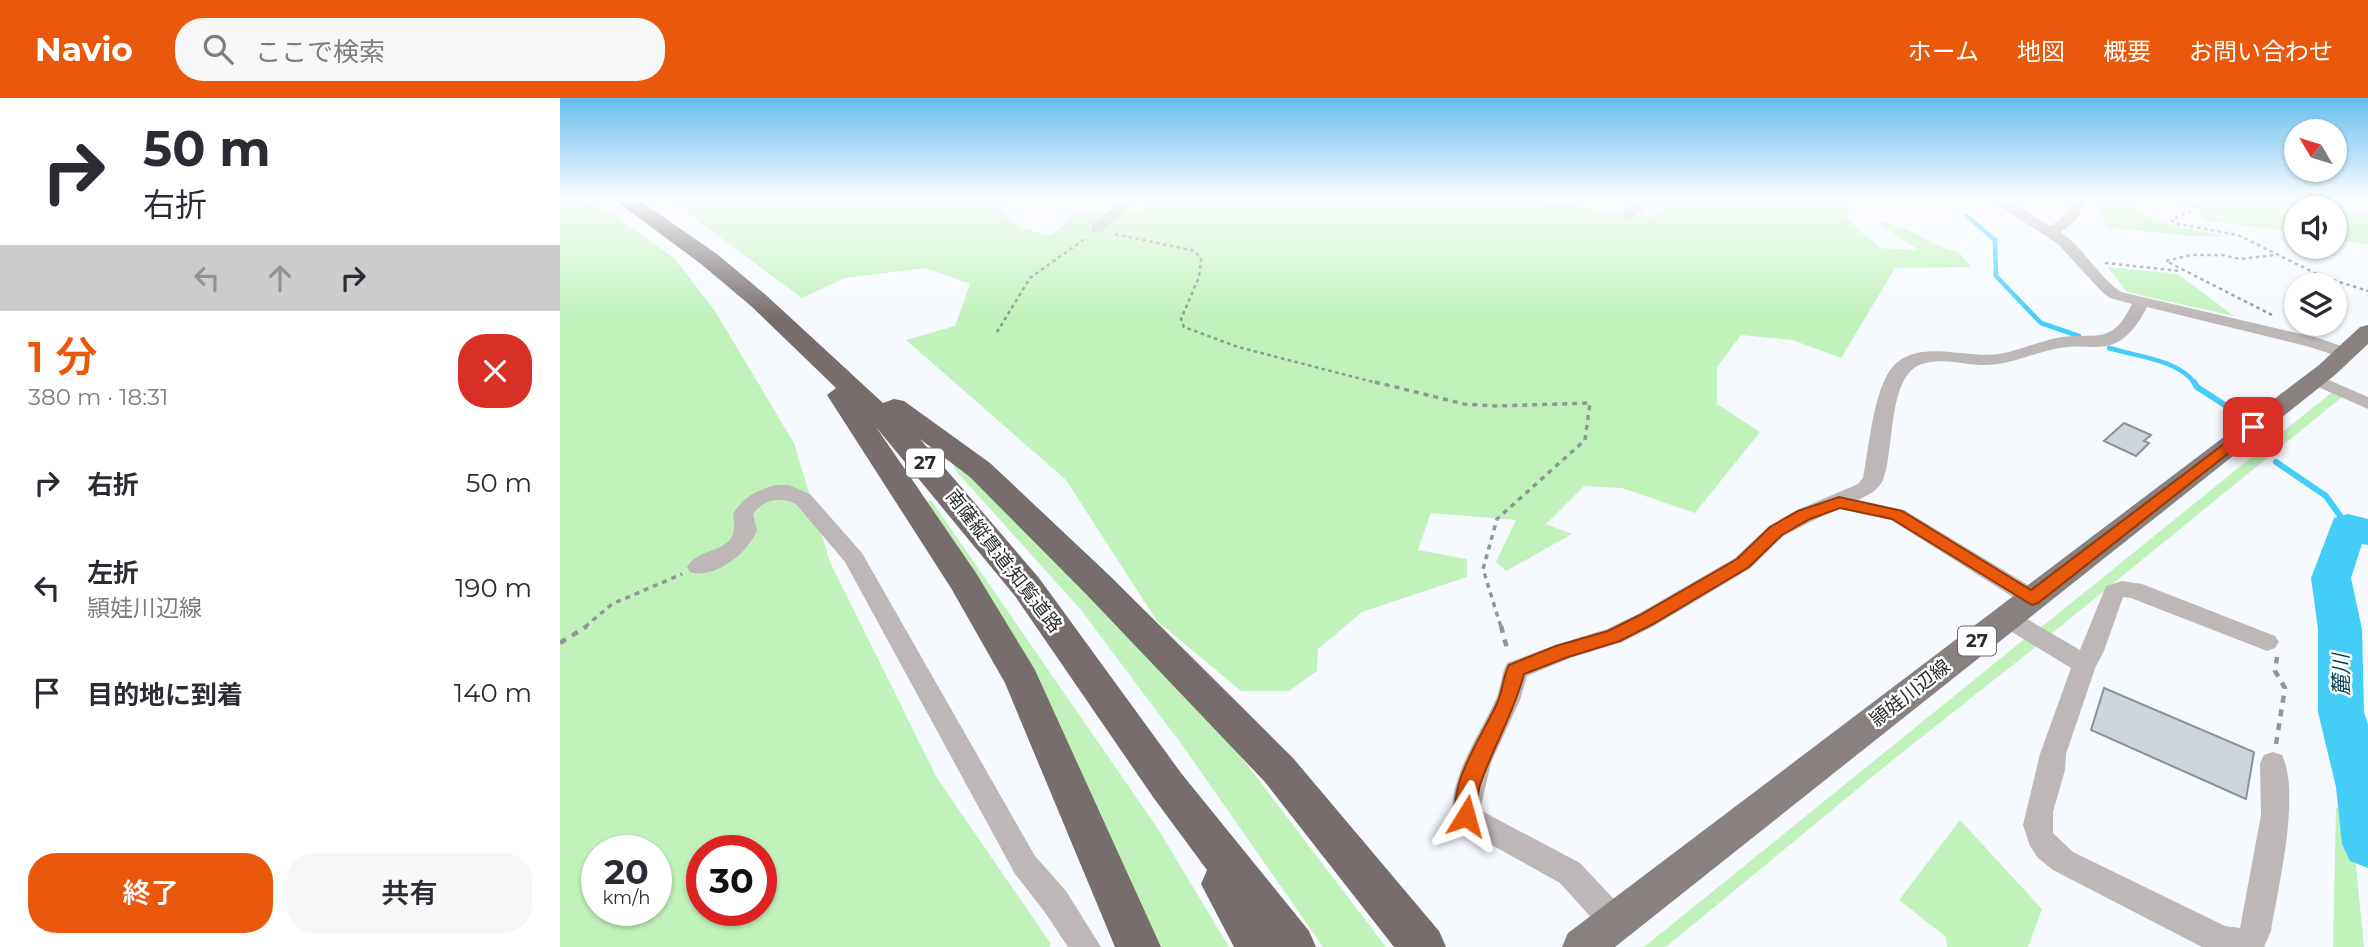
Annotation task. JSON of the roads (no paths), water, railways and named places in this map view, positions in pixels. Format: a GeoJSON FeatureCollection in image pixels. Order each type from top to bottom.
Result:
{"type":"FeatureCollection","features":[{"type":"Feature","properties":{"kind":"highway","name":"南薩縦貫道;知覧道路"},"geometry":{"type":"LineString","coordinates":[[679,238],[709,259],[808,344],[899,433],[1027,587],[1167,785],[1293,947]]}},
{"type":"Feature","properties":{"kind":"highway"},"geometry":{"type":"LineString","coordinates":[[808,344],[964,581],[1022,680],[1138,947]]}},
{"type":"Feature","properties":{"kind":"highway"},"geometry":{"type":"LineString","coordinates":[[808,344],[980,470],[1078,565],[1279,770],[1423,947]]}},
{"type":"Feature","properties":{"kind":"highway","name":"南薩縦貫道;知覧道路"},"geometry":{"type":"LineString","coordinates":[[1167,785],[1259,947]]}},
{"type":"Feature","properties":{"kind":"main road","name":"頴娃川辺線"},"geometry":{"type":"LineString","coordinates":[[1583,947],[2315,379],[2357,343]]}},
{"type":"Feature","properties":{"kind":"street"},"geometry":{"type":"LineString","coordinates":[[2057,238],[2085,260],[2104,288],[2116,295],[2312,342],[2357,343]]}},
{"type":"Feature","properties":{"kind":"street"},"geometry":{"type":"LineString","coordinates":[[1615,922],[1570,873],[1466,816],[1468,789],[1484,747],[1508,700],[1516,670],[1563,651],[1614,636],[1646,620],[1743,563],[1776,531],[1804,515],[1865,489],[1873,480],[1894,380],[1905,365],[1934,356],[1987,360],[2017,356],[2063,342],[2105,342],[2136,314],[2141,302]]}},
{"type":"Feature","properties":{"kind":"street"},"geometry":{"type":"LineString","coordinates":[[2315,379],[2368,404]]}},
{"type":"Feature","properties":{"kind":"street"},"geometry":{"type":"LineString","coordinates":[[698,567],[726,553],[739,542],[746,530],[743,514],[750,504],[762,496],[789,492],[803,499],[854,558],[1025,865],[1055,901],[1086,947]]}},
{"type":"Feature","properties":{"kind":"street"},"geometry":{"type":"LineString","coordinates":[[1839,502],[1897,515],[2032,598]]}},
{"type":"Feature","properties":{"kind":"street"},"geometry":{"type":"LineString","coordinates":[[2267,642],[2141,592],[2123,589],[2112,595],[2092,651],[2084,664],[2053,754],[2053,766],[2035,828],[2037,836],[2048,851],[2063,861],[2230,943],[2247,943],[2256,931],[2275,815],[2273,763]]}},
{"type":"Feature","properties":{"kind":"street"},"geometry":{"type":"LineString","coordinates":[[2007,618],[2084,664]]}},
{"type":"Feature","properties":{"kind":"waterway"},"geometry":{"type":"LineString","coordinates":[[1992,238],[1995,240],[1996,276],[2041,323],[2079,336]]}},
{"type":"Feature","properties":{"kind":"waterway"},"geometry":{"type":"LineString","coordinates":[[2109,348],[2168,364],[2179,369],[2195,384]]}},
{"type":"Feature","properties":{"kind":"waterway"},"geometry":{"type":"LineString","coordinates":[[2194,382],[2197,387],[2237,413]]}},
{"type":"Feature","properties":{"kind":"waterway"},"geometry":{"type":"LineString","coordinates":[[2276,462],[2326,496],[2348,527]]}},
{"type":"Feature","properties":{"kind":"waterway","name":"麓川"},"geometry":{"type":"LineString","coordinates":[[2368,532],[2348,527],[2331,578],[2340,629],[2341,712],[2361,787],[2368,844]]}}]}
